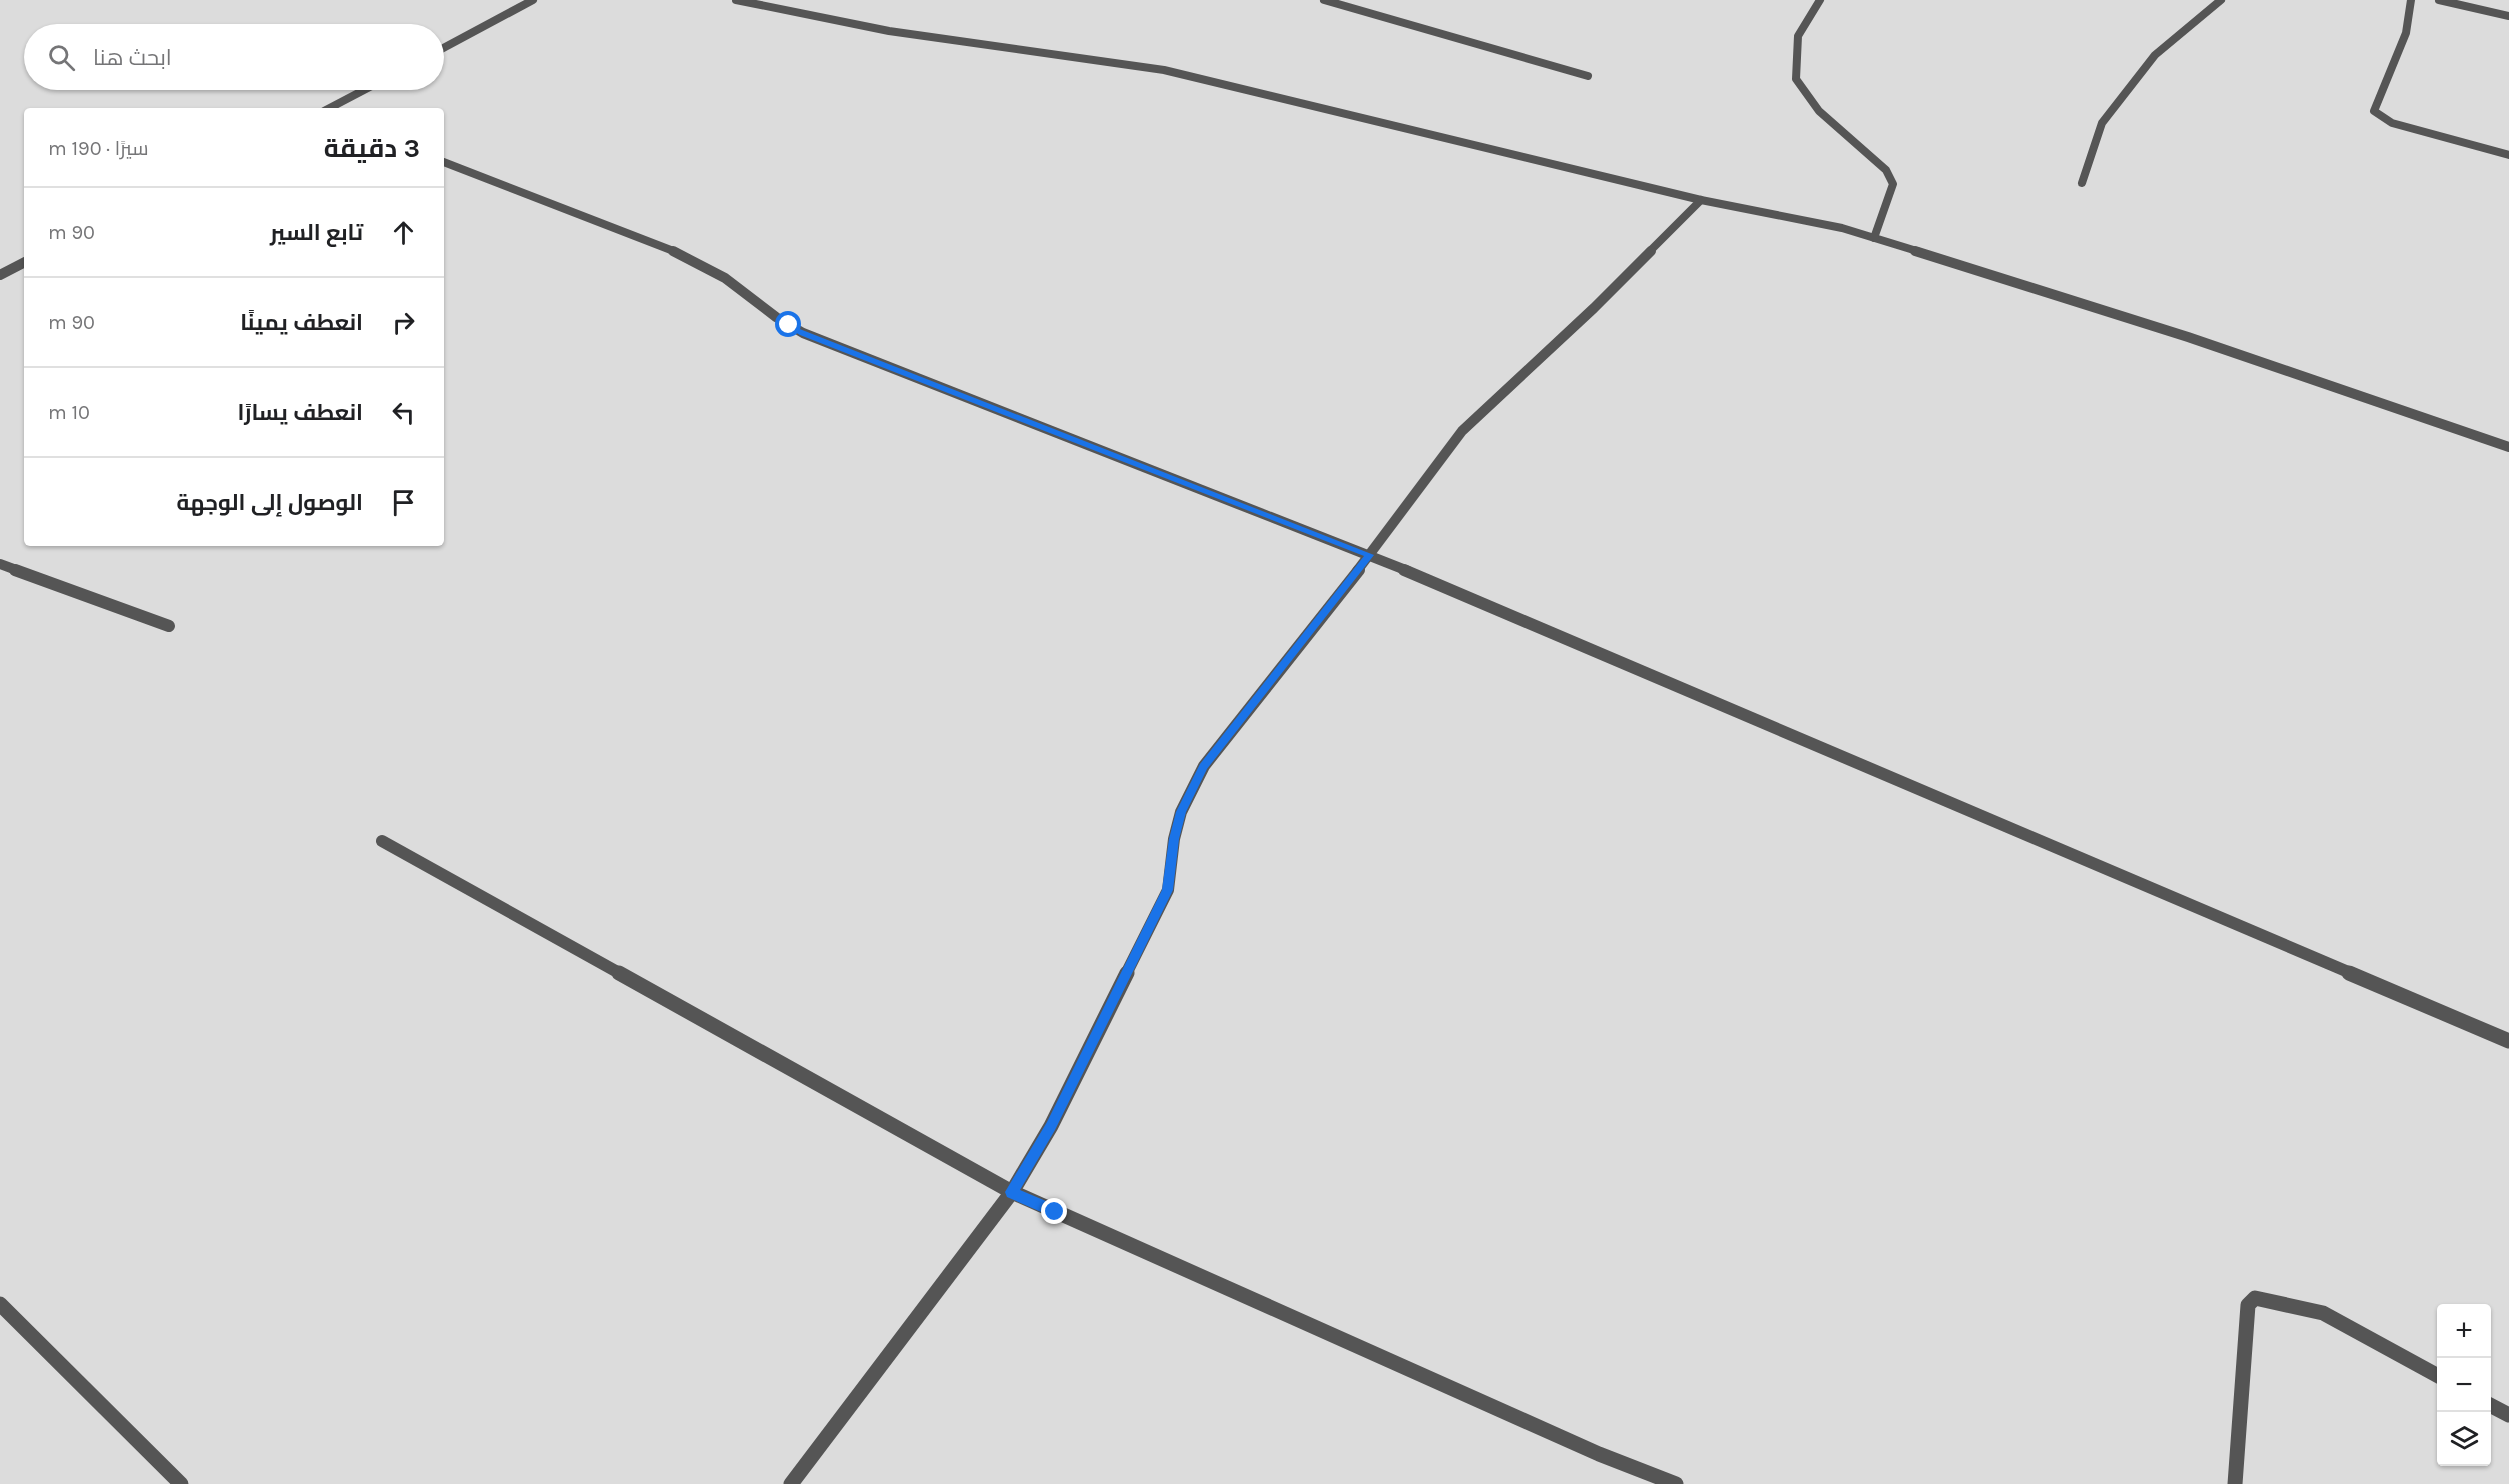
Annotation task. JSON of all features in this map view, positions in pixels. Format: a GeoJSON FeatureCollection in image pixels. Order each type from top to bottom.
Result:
{"type":"FeatureCollection","features":[{"type":"Feature","properties":{"kind":"lane"},"geometry":{"type":"LineString","coordinates":[[444,48],[533,0]]}},
{"type":"Feature","properties":{"kind":"lane"},"geometry":{"type":"LineString","coordinates":[[736,0],[889,31],[1079,56],[1164,70],[1701,200],[1780,214],[1874,238],[2188,337],[2509,447]]}},
{"type":"Feature","properties":{"kind":"lane"},"geometry":{"type":"LineString","coordinates":[[1324,0],[1588,76]]}},
{"type":"Feature","properties":{"kind":"lane"},"geometry":{"type":"LineString","coordinates":[[1820,0],[1798,36],[1796,79],[1819,111],[1886,170],[1893,184],[1874,238]]}},
{"type":"Feature","properties":{"kind":"lane"},"geometry":{"type":"LineString","coordinates":[[2082,183],[2102,123],[2155,55],[2221,0]]}},
{"type":"Feature","properties":{"kind":"lane"},"geometry":{"type":"LineString","coordinates":[[2411,0],[2406,33],[2374,111],[2392,123],[2509,155]]}},
{"type":"Feature","properties":{"kind":"lane"},"geometry":{"type":"LineString","coordinates":[[2439,0],[2509,16]]}},
{"type":"Feature","properties":{"kind":"lane"},"geometry":{"type":"LineString","coordinates":[[330,108],[364,90]]}},
{"type":"Feature","properties":{"kind":"lane"},"geometry":{"type":"LineString","coordinates":[[444,162],[673,252],[724,278],[776,317],[802,333],[1370,555],[2509,1041]]}},
{"type":"Feature","properties":{"kind":"lane"},"geometry":{"type":"LineString","coordinates":[[791,1484],[1012,1192],[1051,1126],[1168,890],[1174,839],[1181,812],[1204,766],[1370,555],[1462,431],[1594,308],[1701,200]]}},
{"type":"Feature","properties":{"kind":"lane"},"geometry":{"type":"LineString","coordinates":[[0,275],[24,263]]}},
{"type":"Feature","properties":{"kind":"lane"},"geometry":{"type":"LineString","coordinates":[[0,564],[169,626]]}},
{"type":"Feature","properties":{"kind":"lane"},"geometry":{"type":"LineString","coordinates":[[381,840],[1012,1192],[1599,1454],[1676,1484]]}},
{"type":"Feature","properties":{"kind":"lane"},"geometry":{"type":"LineString","coordinates":[[2235,1484],[2248,1305],[2255,1298],[2277,1301],[2323,1313],[2437,1375]]}},
{"type":"Feature","properties":{"kind":"lane"},"geometry":{"type":"LineString","coordinates":[[0,1304],[181,1484]]}},
{"type":"Feature","properties":{"kind":"lane"},"geometry":{"type":"LineString","coordinates":[[2491,1405],[2509,1415]]}},
{"type":"Feature","properties":{"kind":"shaded area"},"geometry":{"type":"Polygon","coordinates":[[[0,0],[2509,0],[2509,1484],[0,1484],[0,0]]]}},
{"type":"Feature","properties":{"kind":"route"},"geometry":{"type":"LineString","coordinates":[[789,325],[802,333],[1370,555],[1204,766],[1181,812],[1174,839],[1168,890],[1051,1126],[1012,1192],[1055,1212]]}}]}
